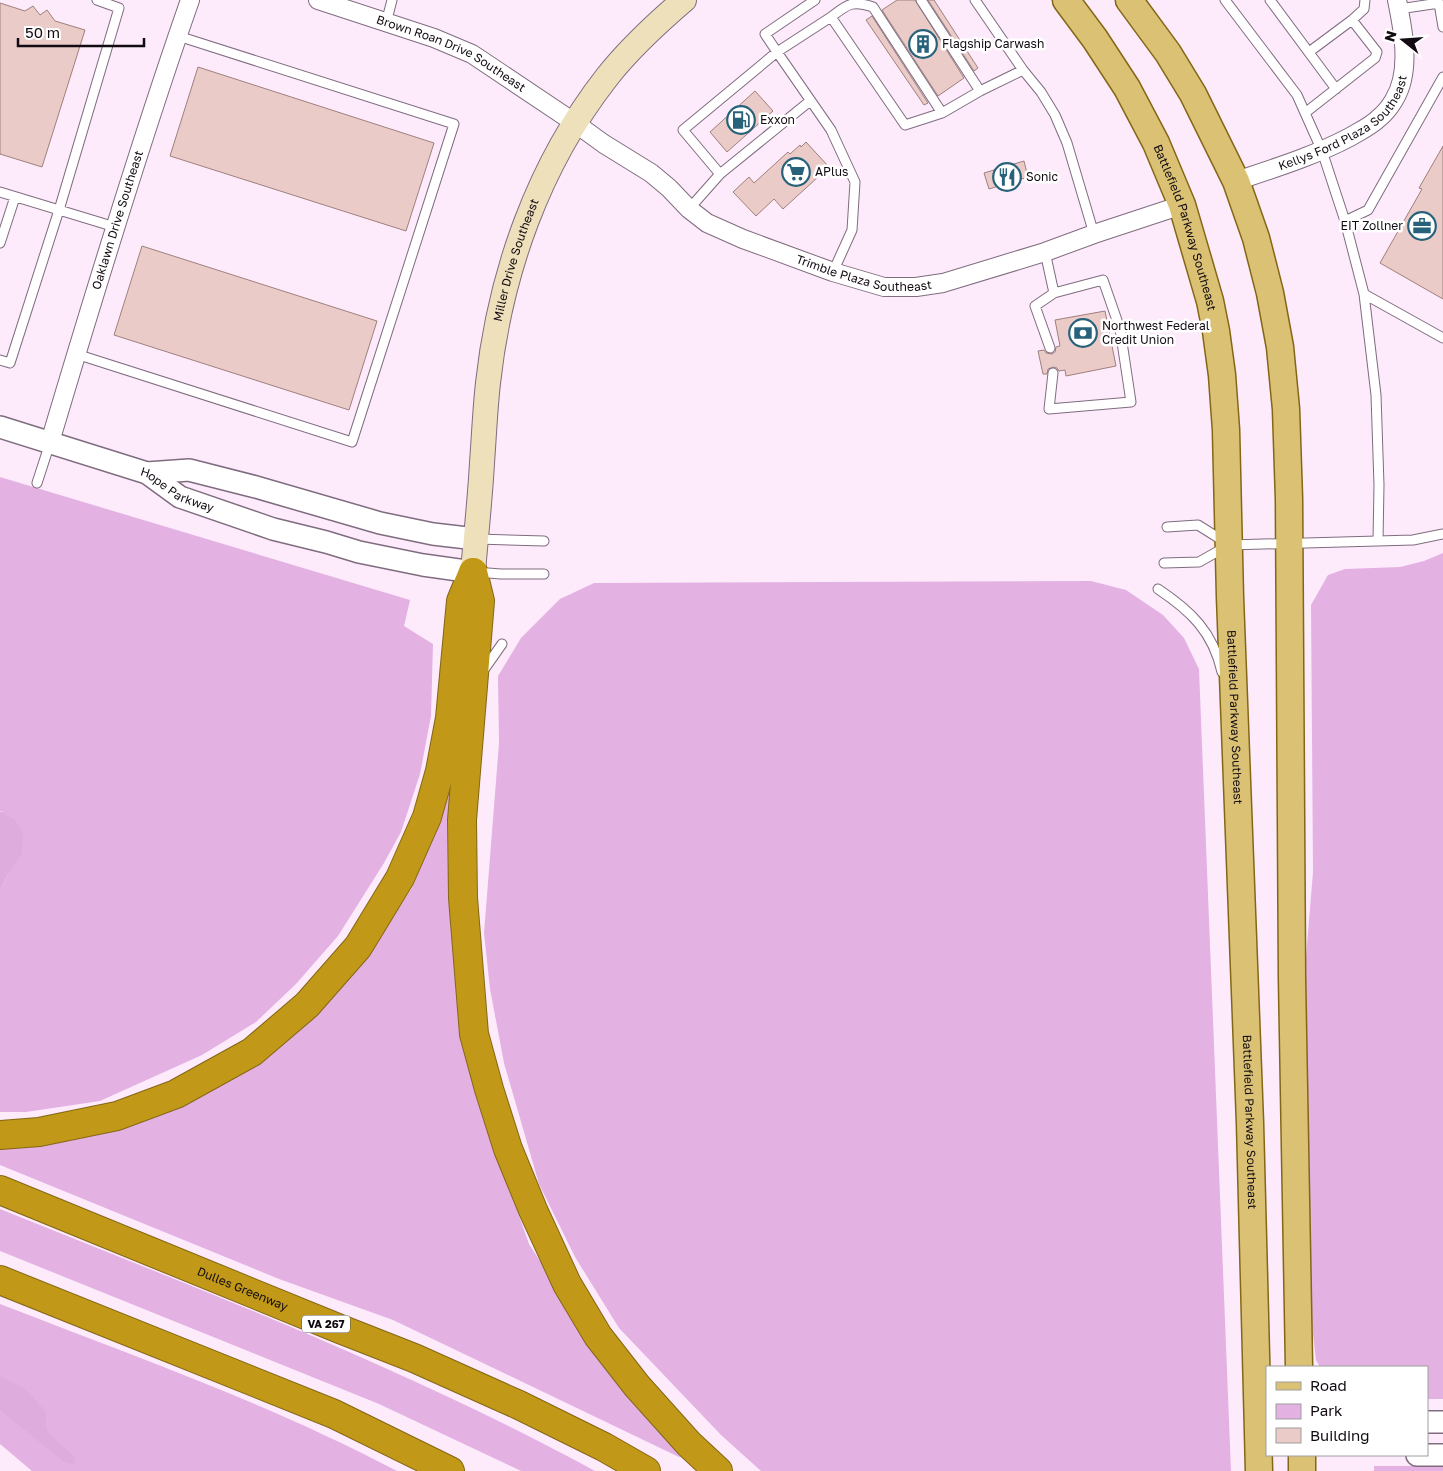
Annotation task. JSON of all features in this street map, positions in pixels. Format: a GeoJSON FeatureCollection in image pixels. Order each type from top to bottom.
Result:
{"type":"FeatureCollection","features":[{"type":"Feature","properties":{"kind":"highway"},"geometry":{"type":"LineString","coordinates":[[473,572],[480,601],[462,820],[463,898],[474,1034],[508,1149],[532,1210],[567,1284],[594,1329],[637,1386],[689,1444],[718,1471]]}},
{"type":"Feature","properties":{"kind":"highway"},"geometry":{"type":"LineString","coordinates":[[0,1135],[39,1132],[116,1116],[176,1094],[252,1052],[307,1005],[358,947],[400,878],[427,817],[440,771],[450,718],[461,601],[473,572]]}},
{"type":"Feature","properties":{"kind":"highway","name":"Dulles Greenway"},"geometry":{"type":"LineString","coordinates":[[0,1190],[414,1358],[519,1405],[604,1447],[646,1471]]}},
{"type":"Feature","properties":{"kind":"highway"},"geometry":{"type":"LineString","coordinates":[[0,1280],[334,1414],[450,1471]]}},
{"type":"Feature","properties":{"kind":"main road","name":"Miller Drive Southeast"},"geometry":{"type":"LineString","coordinates":[[473,572],[488,384],[495,334],[513,261],[535,200],[548,168],[575,123],[606,78],[661,20],[684,0]]}},
{"type":"Feature","properties":{"kind":"main road","name":"Battlefield Parkway Southeast"},"geometry":{"type":"LineString","coordinates":[[1066,0],[1095,39],[1127,88],[1156,143],[1182,206],[1210,301],[1222,376],[1226,430],[1235,738],[1263,1439],[1259,1471]]}},
{"type":"Feature","properties":{"kind":"main road"},"geometry":{"type":"LineString","coordinates":[[1129,0],[1168,53],[1193,94],[1236,181],[1256,238],[1270,293],[1280,347],[1286,409],[1289,544],[1292,978],[1301,1364]]}},
{"type":"Feature","properties":{"kind":"main road"},"geometry":{"type":"LineString","coordinates":[[1302,1456],[1302,1471]]}},
{"type":"Feature","properties":{"kind":"street","name":"Oaklawn Drive Southeast"},"geometry":{"type":"LineString","coordinates":[[50,442],[115,227],[190,0]]}},
{"type":"Feature","properties":{"kind":"street","name":"Brown Roan Drive Southeast"},"geometry":{"type":"LineString","coordinates":[[318,0],[434,38],[472,54],[575,123]]}},
{"type":"Feature","properties":{"kind":"street","name":"Kellys Ford Plaza Southeast"},"geometry":{"type":"LineString","coordinates":[[1236,181],[1322,151],[1381,117],[1398,92],[1405,63],[1398,4]]}},
{"type":"Feature","properties":{"kind":"street","name":"Trimble Plaza Southeast"},"geometry":{"type":"LineString","coordinates":[[575,123],[650,173],[707,223],[743,239],[833,272],[884,287],[916,287],[943,283],[1045,252],[1182,206]]}},
{"type":"Feature","properties":{"kind":"street"},"geometry":{"type":"LineString","coordinates":[[0,427],[147,473]]}},
{"type":"Feature","properties":{"kind":"street","name":"Hope Parkway"},"geometry":{"type":"LineString","coordinates":[[147,473],[189,470],[256,487],[380,523],[434,534],[476,539]]}},
{"type":"Feature","properties":{"kind":"street","name":"Hope Parkway"},"geometry":{"type":"LineString","coordinates":[[147,473],[180,497],[278,530],[367,554],[473,572]]}},
{"type":"Feature","properties":{"kind":"street"},"geometry":{"type":"LineString","coordinates":[[1428,1422],[1443,1422]]}},
{"type":"Feature","properties":{"kind":"street"},"geometry":{"type":"LineString","coordinates":[[1428,1455],[1443,1455]]}},
{"type":"Feature","properties":{"kind":"lane"},"geometry":{"type":"LineString","coordinates":[[0,360],[10,363],[119,8],[97,0]]}},
{"type":"Feature","properties":{"kind":"lane"},"geometry":{"type":"LineString","coordinates":[[386,22],[392,0]]}},
{"type":"Feature","properties":{"kind":"lane"},"geometry":{"type":"LineString","coordinates":[[815,0],[764,34],[831,130],[855,182],[852,230],[833,272]]}},
{"type":"Feature","properties":{"kind":"lane"},"geometry":{"type":"LineString","coordinates":[[720,174],[683,130],[777,52],[831,17],[853,0],[863,1],[873,7],[942,113]]}},
{"type":"Feature","properties":{"kind":"lane"},"geometry":{"type":"LineString","coordinates":[[920,0],[980,91]]}},
{"type":"Feature","properties":{"kind":"lane"},"geometry":{"type":"LineString","coordinates":[[975,0],[1023,70],[1041,92],[1058,122],[1067,143],[1094,234]]}},
{"type":"Feature","properties":{"kind":"lane"},"geometry":{"type":"LineString","coordinates":[[1225,0],[1297,95],[1322,151],[1346,221],[1364,294],[1376,395],[1379,486],[1378,541]]}},
{"type":"Feature","properties":{"kind":"lane"},"geometry":{"type":"LineString","coordinates":[[1270,0],[1336,89]]}},
{"type":"Feature","properties":{"kind":"lane"},"geometry":{"type":"LineString","coordinates":[[1309,52],[1364,9],[1365,0]]}},
{"type":"Feature","properties":{"kind":"lane"},"geometry":{"type":"LineString","coordinates":[[1398,4],[1439,3],[1443,27]]}},
{"type":"Feature","properties":{"kind":"lane"},"geometry":{"type":"LineString","coordinates":[[831,17],[905,125],[942,113],[980,91],[1023,70]]}},
{"type":"Feature","properties":{"kind":"lane"},"geometry":{"type":"LineString","coordinates":[[1304,113],[1375,58],[1377,52],[1352,20]]}},
{"type":"Feature","properties":{"kind":"lane"},"geometry":{"type":"LineString","coordinates":[[76,354],[352,442],[421,227],[454,124],[178,36]]}},
{"type":"Feature","properties":{"kind":"lane"},"geometry":{"type":"LineString","coordinates":[[1346,221],[1368,210],[1443,77]]}},
{"type":"Feature","properties":{"kind":"lane"},"geometry":{"type":"LineString","coordinates":[[689,209],[720,174],[810,101]]}},
{"type":"Feature","properties":{"kind":"lane"},"geometry":{"type":"LineString","coordinates":[[0,192],[115,227]]}},
{"type":"Feature","properties":{"kind":"lane"},"geometry":{"type":"LineString","coordinates":[[0,243],[15,197]]}},
{"type":"Feature","properties":{"kind":"lane"},"geometry":{"type":"LineString","coordinates":[[1045,252],[1054,294]]}},
{"type":"Feature","properties":{"kind":"lane"},"geometry":{"type":"LineString","coordinates":[[1050,348],[1035,306],[1054,294],[1103,280],[1120,329],[1132,402],[1049,409],[1053,372]]}},
{"type":"Feature","properties":{"kind":"lane"},"geometry":{"type":"LineString","coordinates":[[1364,294],[1443,338]]}},
{"type":"Feature","properties":{"kind":"lane"},"geometry":{"type":"LineString","coordinates":[[38,483],[50,442]]}},
{"type":"Feature","properties":{"kind":"lane"},"geometry":{"type":"LineString","coordinates":[[1167,527],[1198,525],[1229,545]]}},
{"type":"Feature","properties":{"kind":"lane"},"geometry":{"type":"LineString","coordinates":[[1164,563],[1199,562],[1229,545],[1413,540],[1443,534]]}},
{"type":"Feature","properties":{"kind":"lane","name":"Hope Parkway"},"geometry":{"type":"LineString","coordinates":[[476,539],[544,541]]}},
{"type":"Feature","properties":{"kind":"lane","name":"Hope Parkway"},"geometry":{"type":"LineString","coordinates":[[473,572],[544,574]]}},
{"type":"Feature","properties":{"kind":"lane"},"geometry":{"type":"LineString","coordinates":[[1158,589],[1193,616],[1213,644],[1219,660],[1235,738]]}},
{"type":"Feature","properties":{"kind":"lane"},"geometry":{"type":"LineString","coordinates":[[472,697],[480,676],[502,644]]}},
{"type":"Feature","properties":{"kind":"green space"},"geometry":{"type":"Polygon","coordinates":[[[0,477],[410,600],[404,626],[433,644],[431,716],[420,774],[401,832],[384,863],[338,936],[296,984],[256,1022],[202,1055],[100,1101],[26,1112],[0,1112],[0,891],[9,872],[2,811],[0,811],[0,477]]]}},
{"type":"Feature","properties":{"kind":"green space"},"geometry":{"type":"Polygon","coordinates":[[[1443,553],[1443,1399],[1428,1399],[1428,1366],[1319,1366],[1316,1360],[1309,1300],[1303,993],[1313,872],[1311,605],[1328,575],[1345,569],[1400,567],[1424,561],[1443,553]]]}},
{"type":"Feature","properties":{"kind":"green space"},"geometry":{"type":"Polygon","coordinates":[[[1091,581],[1126,590],[1163,615],[1184,638],[1199,669],[1231,1471],[761,1471],[721,1435],[619,1328],[575,1257],[539,1184],[504,1063],[490,989],[484,933],[499,743],[498,676],[521,638],[560,599],[594,583],[1091,581]]]}},
{"type":"Feature","properties":{"kind":"green space"},"geometry":{"type":"Polygon","coordinates":[[[452,786],[490,1133],[529,1244],[603,1359],[681,1458],[393,1320],[279,1279],[0,1165],[0,1144],[38,1144],[303,1025],[363,963],[412,888],[452,786]]]}},
{"type":"Feature","properties":{"kind":"green space"},"geometry":{"type":"Polygon","coordinates":[[[0,1209],[226,1300],[376,1364],[523,1433],[595,1471],[521,1471],[379,1404],[0,1251],[0,1209]]]}},
{"type":"Feature","properties":{"kind":"green space"},"geometry":{"type":"Polygon","coordinates":[[[0,1304],[251,1402],[397,1471],[32,1471],[0,1444],[0,1304]]]}},
{"type":"Feature","properties":{"kind":"green space"},"geometry":{"type":"Polygon","coordinates":[[[1374,1466],[1443,1466],[1443,1471],[1374,1471],[1374,1466]]]}},
{"type":"Feature","properties":{"kind":"shaded area"},"geometry":{"type":"Polygon","coordinates":[[[0,811],[16,821],[23,833],[22,853],[9,872],[0,891],[0,811]]]}},
{"type":"Feature","properties":{"kind":"shaded area"},"geometry":{"type":"Polygon","coordinates":[[[0,1376],[22,1387],[46,1412],[46,1428],[50,1435],[75,1457],[75,1465],[63,1461],[0,1410],[0,1376]]]}},
{"type":"Feature","properties":{"kind":"building"},"geometry":{"type":"Polygon","coordinates":[[[897,0],[915,0],[964,78],[938,96],[882,10],[897,0]]]}},
{"type":"Feature","properties":{"kind":"building"},"geometry":{"type":"Polygon","coordinates":[[[928,0],[934,0],[978,68],[974,71],[928,0]]]}},
{"type":"Feature","properties":{"kind":"building"},"geometry":{"type":"Polygon","coordinates":[[[0,3],[25,11],[33,6],[40,15],[47,10],[55,21],[85,30],[42,167],[0,154],[0,3]]]}},
{"type":"Feature","properties":{"kind":"building"},"geometry":{"type":"Polygon","coordinates":[[[872,16],[928,103],[924,105],[866,20],[872,16]]]}},
{"type":"Feature","properties":{"kind":"building"},"geometry":{"type":"Polygon","coordinates":[[[198,67],[434,143],[406,231],[170,156],[198,67]]]}},
{"type":"Feature","properties":{"kind":"building"},"geometry":{"type":"Polygon","coordinates":[[[755,91],[773,111],[727,152],[710,132],[755,91]]]}},
{"type":"Feature","properties":{"kind":"building","name":"APlus"},"geometry":{"type":"Polygon","coordinates":[[[806,142],[829,167],[783,209],[774,199],[756,216],[733,192],[749,177],[754,183],[788,152],[790,154],[806,142]]]}},
{"type":"Feature","properties":{"kind":"building","name":"EIT Zollner"},"geometry":{"type":"Polygon","coordinates":[[[1443,146],[1443,299],[1380,263],[1422,189],[1419,188],[1443,146]]]}},
{"type":"Feature","properties":{"kind":"building","name":"Sonic"},"geometry":{"type":"Polygon","coordinates":[[[1024,161],[1028,177],[989,189],[984,173],[1024,161]]]}},
{"type":"Feature","properties":{"kind":"building"},"geometry":{"type":"Polygon","coordinates":[[[142,246],[377,321],[349,410],[114,335],[142,246]]]}},
{"type":"Feature","properties":{"kind":"building","name":"Northwest Federal Credit Union"},"geometry":{"type":"Polygon","coordinates":[[[1105,311],[1116,366],[1066,376],[1065,370],[1059,371],[1053,367],[1048,369],[1047,374],[1043,374],[1038,351],[1044,350],[1046,353],[1052,354],[1055,352],[1056,347],[1060,346],[1055,320],[1105,311]]]}},
{"type":"Feature","properties":{"kind":"place","name":"Flagship Carwash"},"geometry":{"type":"Point","coordinates":[923,44]}},
{"type":"Feature","properties":{"kind":"place","name":"Exxon"},"geometry":{"type":"Point","coordinates":[741,120]}},
{"type":"Feature","properties":{"kind":"place","name":"APlus"},"geometry":{"type":"Point","coordinates":[796,172]}},
{"type":"Feature","properties":{"kind":"place","name":"Sonic"},"geometry":{"type":"Point","coordinates":[1007,177]}},
{"type":"Feature","properties":{"kind":"place","name":"EIT Zollner"},"geometry":{"type":"Point","coordinates":[1422,226]}},
{"type":"Feature","properties":{"kind":"place","name":"Northwest Federal Credit Union"},"geometry":{"type":"Point","coordinates":[1083,333]}}]}
